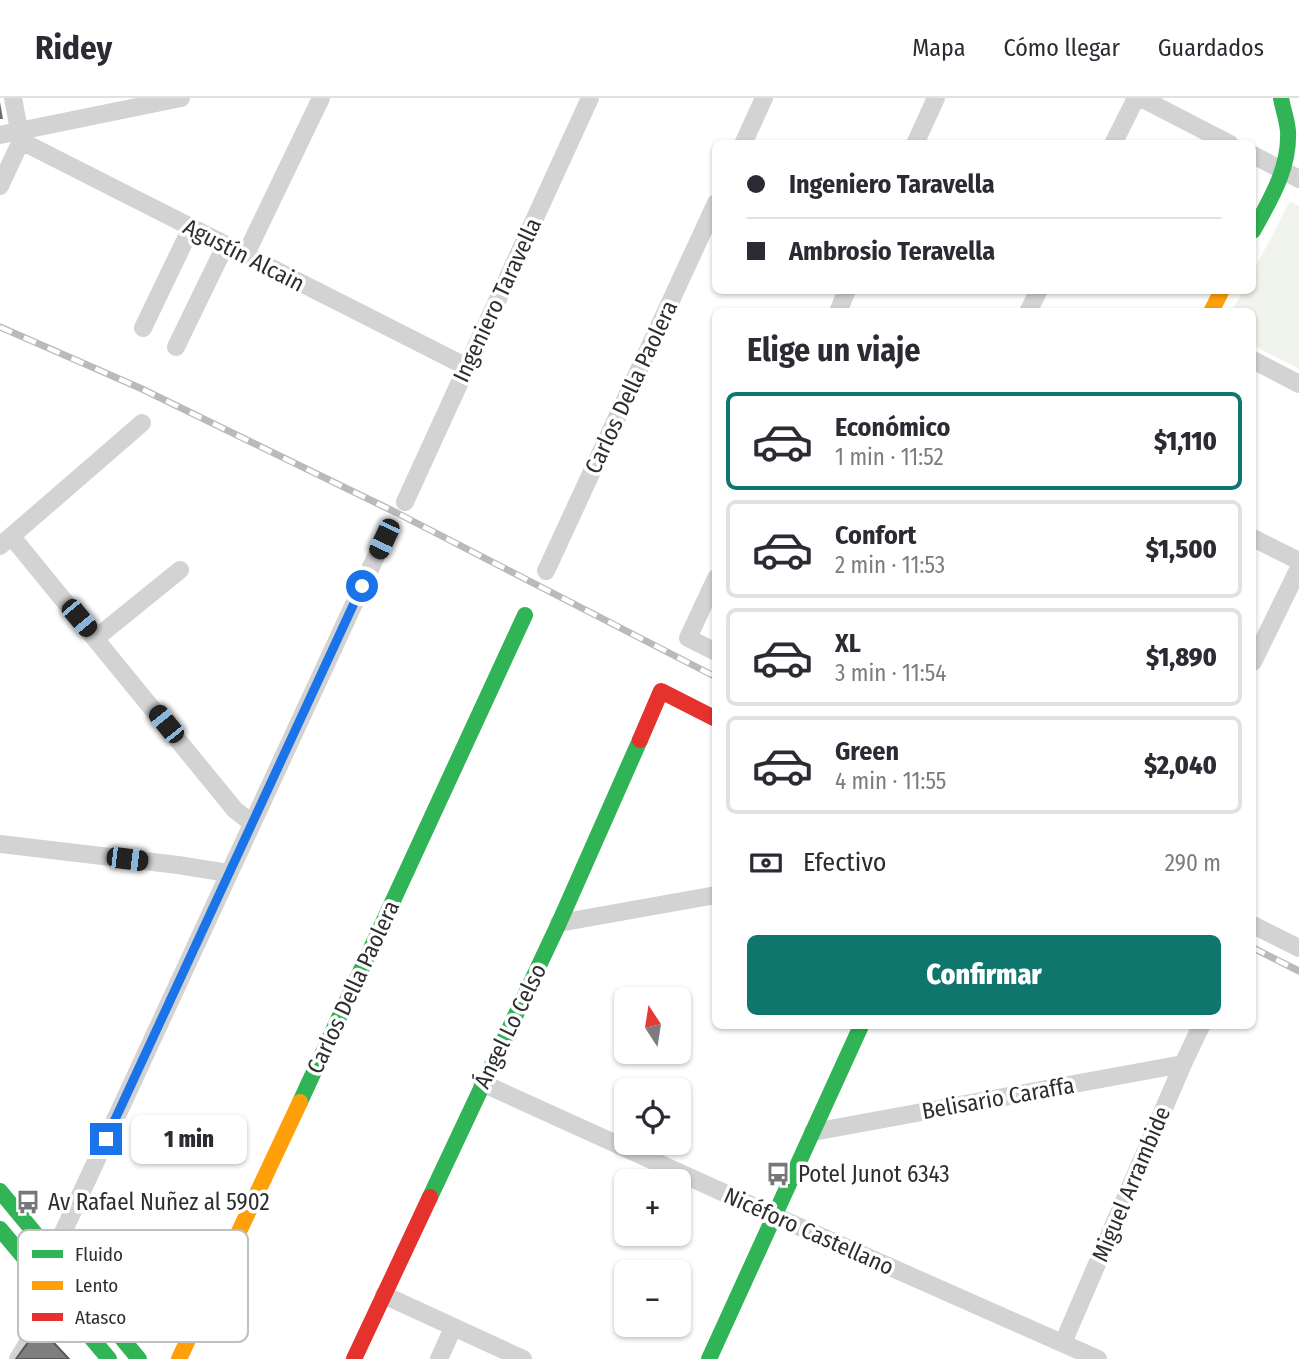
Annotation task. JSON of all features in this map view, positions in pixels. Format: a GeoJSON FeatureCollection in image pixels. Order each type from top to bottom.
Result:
{"type":"FeatureCollection","features":[{"type":"Feature","properties":{"kind":"street"},"geometry":{"type":"LineString","coordinates":[[0,186],[20,136],[13,98]]}},
{"type":"Feature","properties":{"kind":"street"},"geometry":{"type":"LineString","coordinates":[[0,135],[20,136],[181,98]]}},
{"type":"Feature","properties":{"kind":"street"},"geometry":{"type":"LineString","coordinates":[[245,256],[321,98]]}},
{"type":"Feature","properties":{"kind":"street","name":"Ingeniero Taravella"},"geometry":{"type":"LineString","coordinates":[[405,502],[590,98]]}},
{"type":"Feature","properties":{"kind":"street"},"geometry":{"type":"LineString","coordinates":[[745,140],[764,98]]}},
{"type":"Feature","properties":{"kind":"street"},"geometry":{"type":"LineString","coordinates":[[917,140],[936,98]]}},
{"type":"Feature","properties":{"kind":"street"},"geometry":{"type":"LineString","coordinates":[[1115,140],[1136,98]]}},
{"type":"Feature","properties":{"kind":"street"},"geometry":{"type":"LineString","coordinates":[[1141,98],[1222,140]]}},
{"type":"Feature","properties":{"kind":"street"},"geometry":{"type":"LineString","coordinates":[[1256,226],[1291,175],[1287,127],[1280,98]]}},
{"type":"Feature","properties":{"kind":"street","name":"Agustín Alcain"},"geometry":{"type":"LineString","coordinates":[[20,136],[225,246],[467,367]]}},
{"type":"Feature","properties":{"kind":"street"},"geometry":{"type":"LineString","coordinates":[[1256,157],[1291,175]]}},
{"type":"Feature","properties":{"kind":"street","name":"Carlos Della Paolera"},"geometry":{"type":"LineString","coordinates":[[546,571],[712,212]]}},
{"type":"Feature","properties":{"kind":"street"},"geometry":{"type":"LineString","coordinates":[[143,328],[191,228]]}},
{"type":"Feature","properties":{"kind":"street"},"geometry":{"type":"LineString","coordinates":[[176,347],[225,246]]}},
{"type":"Feature","properties":{"kind":"street"},"geometry":{"type":"LineString","coordinates":[[1256,362],[1299,384]]}},
{"type":"Feature","properties":{"kind":"street"},"geometry":{"type":"LineString","coordinates":[[142,423],[6,541],[96,638],[235,810],[252,824]]}},
{"type":"Feature","properties":{"kind":"street"},"geometry":{"type":"LineString","coordinates":[[64,1230],[384,539]]}},
{"type":"Feature","properties":{"kind":"street"},"geometry":{"type":"LineString","coordinates":[[1256,540],[1299,561]]}},
{"type":"Feature","properties":{"kind":"street"},"geometry":{"type":"LineString","coordinates":[[1256,656],[1299,568]]}},
{"type":"Feature","properties":{"kind":"street"},"geometry":{"type":"LineString","coordinates":[[96,638],[180,570]]}},
{"type":"Feature","properties":{"kind":"street"},"geometry":{"type":"LineString","coordinates":[[712,587],[688,638],[712,650]]}},
{"type":"Feature","properties":{"kind":"street","name":"Carlos Della Paolera"},"geometry":{"type":"LineString","coordinates":[[240,1230],[525,615]]}},
{"type":"Feature","properties":{"kind":"street","name":"Ángel Lo Celso"},"geometry":{"type":"LineString","coordinates":[[354,1359],[559,923],[661,691],[712,717]]}},
{"type":"Feature","properties":{"kind":"street"},"geometry":{"type":"LineString","coordinates":[[0,844],[229,873]]}},
{"type":"Feature","properties":{"kind":"street"},"geometry":{"type":"LineString","coordinates":[[559,923],[712,896]]}},
{"type":"Feature","properties":{"kind":"street"},"geometry":{"type":"LineString","coordinates":[[1256,926],[1299,948]]}},
{"type":"Feature","properties":{"kind":"street"},"geometry":{"type":"LineString","coordinates":[[709,1359],[860,1029]]}},
{"type":"Feature","properties":{"kind":"street","name":"Miguel Arrambide"},"geometry":{"type":"LineString","coordinates":[[1063,1343],[1200,1029]]}},
{"type":"Feature","properties":{"kind":"street","name":"Belisario Caraffa"},"geometry":{"type":"LineString","coordinates":[[813,1132],[1183,1064]]}},
{"type":"Feature","properties":{"kind":"street","name":"Nicéforo Castellano"},"geometry":{"type":"LineString","coordinates":[[482,1083],[1063,1343],[1080,1355],[1098,1359]]}},
{"type":"Feature","properties":{"kind":"street"},"geometry":{"type":"LineString","coordinates":[[0,1191],[33,1230]]}},
{"type":"Feature","properties":{"kind":"street"},"geometry":{"type":"LineString","coordinates":[[0,1229],[18,1251]]}},
{"type":"Feature","properties":{"kind":"street"},"geometry":{"type":"LineString","coordinates":[[384,1295],[523,1359]]}},
{"type":"Feature","properties":{"kind":"street"},"geometry":{"type":"LineString","coordinates":[[439,1359],[453,1328]]}},
{"type":"Feature","properties":{"kind":"street"},"geometry":{"type":"LineString","coordinates":[[18,1359],[28,1342]]}},
{"type":"Feature","properties":{"kind":"street"},"geometry":{"type":"LineString","coordinates":[[94,1342],[108,1359]]}},
{"type":"Feature","properties":{"kind":"street"},"geometry":{"type":"LineString","coordinates":[[125,1342],[139,1359]]}},
{"type":"Feature","properties":{"kind":"street","name":"Carlos Della Paolera"},"geometry":{"type":"LineString","coordinates":[[179,1359],[187,1342]]}},
{"type":"Feature","properties":{"kind":"shaded area"},"geometry":{"type":"Polygon","coordinates":[[[1290,201],[1299,206],[1299,369],[1256,347],[1256,308],[1234,308],[1241,294],[1256,294],[1256,266],[1290,201]]]}},
{"type":"Feature","properties":{"kind":"building"},"geometry":{"type":"Polygon","coordinates":[[[28,1342],[53,1342],[69,1359],[16,1359],[28,1342]]]}},
{"type":"Feature","properties":{"kind":"railway"},"geometry":{"type":"LineString","coordinates":[[0,327],[140,388],[397,513],[712,675]]}},
{"type":"Feature","properties":{"kind":"railway"},"geometry":{"type":"LineString","coordinates":[[1256,950],[1299,971]]}},
{"type":"Feature","properties":{"kind":"traffic: fast"},"geometry":{"type":"LineString","coordinates":[[1256,226],[1278,183],[1286,158],[1288,131],[1281,98]]}},
{"type":"Feature","properties":{"kind":"traffic: fast"},"geometry":{"type":"LineString","coordinates":[[300,1102],[525,615]]}},
{"type":"Feature","properties":{"kind":"traffic: fast"},"geometry":{"type":"LineString","coordinates":[[430,1197],[559,923],[640,740]]}},
{"type":"Feature","properties":{"kind":"traffic: fast"},"geometry":{"type":"LineString","coordinates":[[709,1359],[860,1029]]}},
{"type":"Feature","properties":{"kind":"traffic: fast"},"geometry":{"type":"LineString","coordinates":[[0,1191],[32,1230]]}},
{"type":"Feature","properties":{"kind":"traffic: fast"},"geometry":{"type":"LineString","coordinates":[[0,1229],[18,1250]]}},
{"type":"Feature","properties":{"kind":"traffic: fast"},"geometry":{"type":"LineString","coordinates":[[95,1342],[109,1359]]}},
{"type":"Feature","properties":{"kind":"traffic: fast"},"geometry":{"type":"LineString","coordinates":[[125,1342],[139,1359]]}},
{"type":"Feature","properties":{"kind":"traffic: slow"},"geometry":{"type":"LineString","coordinates":[[1213,308],[1220,294]]}},
{"type":"Feature","properties":{"kind":"traffic: slow"},"geometry":{"type":"LineString","coordinates":[[240,1230],[300,1102]]}},
{"type":"Feature","properties":{"kind":"traffic: slow"},"geometry":{"type":"LineString","coordinates":[[179,1359],[187,1342]]}},
{"type":"Feature","properties":{"kind":"traffic: jam"},"geometry":{"type":"LineString","coordinates":[[640,740],[661,691],[712,717]]}},
{"type":"Feature","properties":{"kind":"traffic: jam"},"geometry":{"type":"LineString","coordinates":[[354,1359],[430,1197]]}},
{"type":"Feature","properties":{"kind":"place","name":"Potel Junot 6343"},"geometry":{"type":"Point","coordinates":[778,1174]}},
{"type":"Feature","properties":{"kind":"place","name":"Av Rafael Nuñez al 5902"},"geometry":{"type":"Point","coordinates":[28,1202]}},
{"type":"Feature","properties":{"kind":"route"},"geometry":{"type":"LineString","coordinates":[[106,1139],[362,586]]}}]}
